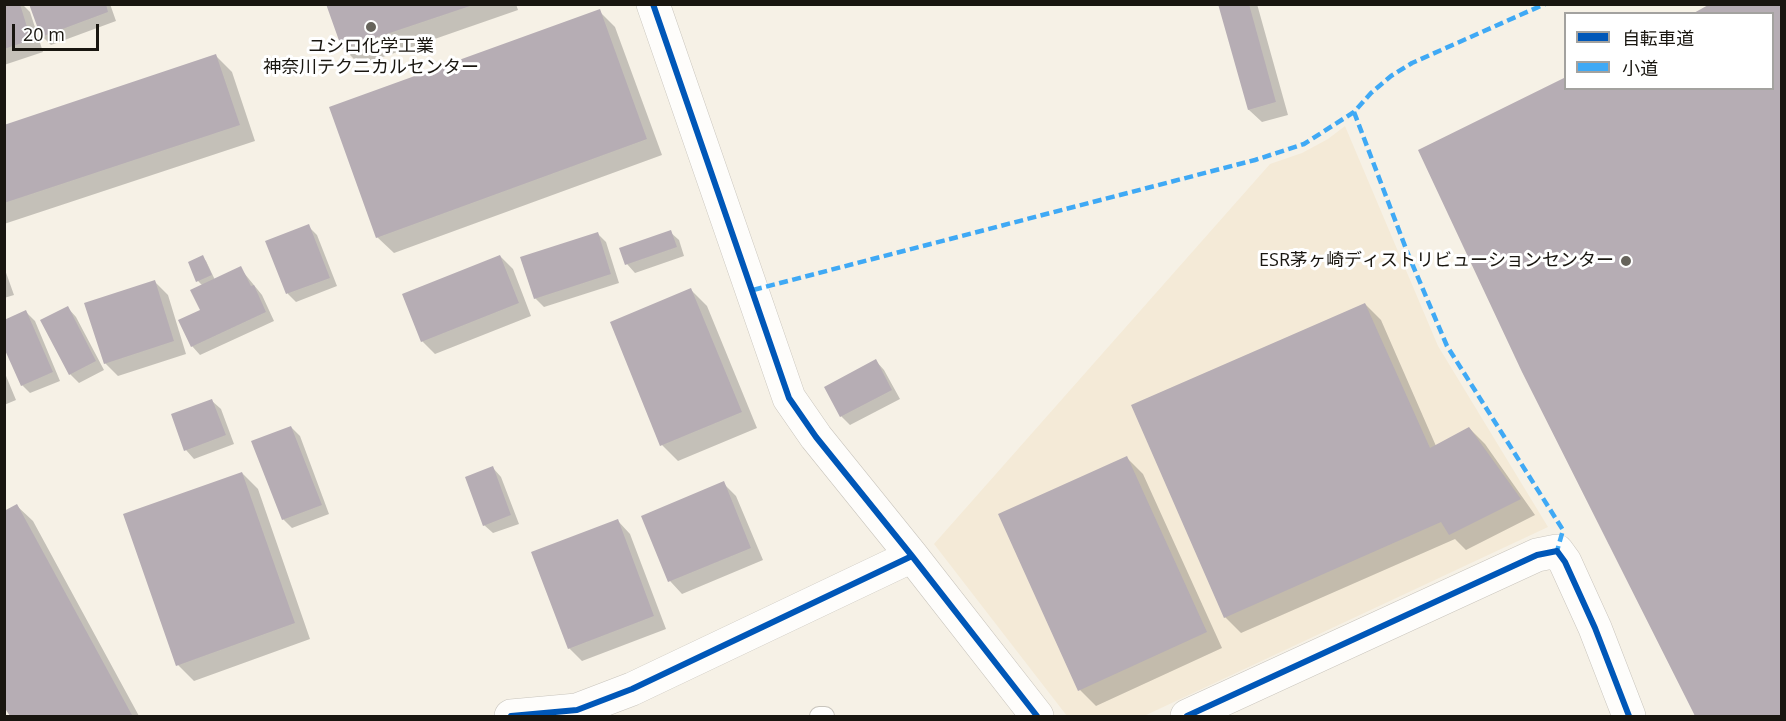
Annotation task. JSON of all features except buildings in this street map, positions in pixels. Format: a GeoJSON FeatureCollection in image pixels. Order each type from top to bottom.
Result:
{"type":"FeatureCollection","features":[{"type":"Feature","properties":{"kind":"street"},"geometry":{"type":"LineString","coordinates":[[653,4],[789,398],[816,436],[1037,717]]}},
{"type":"Feature","properties":{"kind":"street"},"geometry":{"type":"LineString","coordinates":[[1187,717],[1537,555],[1557,551],[1565,562],[1595,628],[1629,717]]}},
{"type":"Feature","properties":{"kind":"street"},"geometry":{"type":"LineString","coordinates":[[511,717],[577,710],[632,689],[912,556]]}},
{"type":"Feature","properties":{"kind":"lane"},"geometry":{"type":"LineString","coordinates":[[819,717],[825,717]]}},
{"type":"Feature","properties":{"kind":"shaded area"},"geometry":{"type":"Polygon","coordinates":[[[1345,126],[1438,346],[1548,527],[1144,716],[1067,716],[934,544],[1270,164],[1302,153],[1328,139],[1345,126]]]}},
{"type":"Feature","properties":{"kind":"marked path"},"geometry":{"type":"LineString","coordinates":[[753,290],[1255,160],[1304,144],[1354,112],[1391,76],[1412,63],[1545,4]]}},
{"type":"Feature","properties":{"kind":"marked path"},"geometry":{"type":"LineString","coordinates":[[1354,112],[1408,254],[1447,346],[1563,530],[1557,551]]}},
{"type":"Feature","properties":{"kind":"cycle path"},"geometry":{"type":"LineString","coordinates":[[653,4],[789,398],[816,437],[1037,716]]}},
{"type":"Feature","properties":{"kind":"cycle path"},"geometry":{"type":"LineString","coordinates":[[1187,716],[1537,555],[1557,551],[1565,562],[1595,628],[1629,716]]}},
{"type":"Feature","properties":{"kind":"cycle path"},"geometry":{"type":"LineString","coordinates":[[511,716],[577,710],[632,689],[912,556]]}},
{"type":"Feature","properties":{"kind":"place","name":"ユシロ化学工業 神奈川テクニカルセンター"},"geometry":{"type":"Point","coordinates":[371,27]}},
{"type":"Feature","properties":{"kind":"place","name":"ESR茅ヶ崎ディストリビューションセンター"},"geometry":{"type":"Point","coordinates":[1626,261]}}]}
